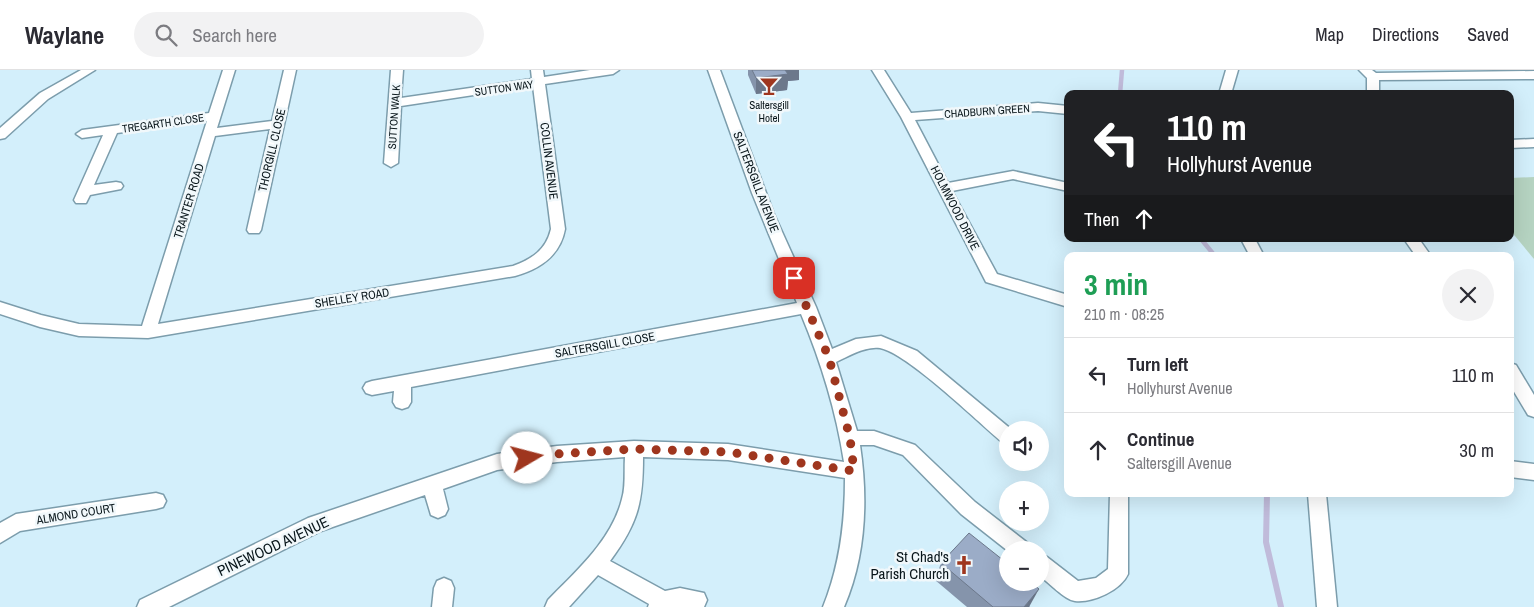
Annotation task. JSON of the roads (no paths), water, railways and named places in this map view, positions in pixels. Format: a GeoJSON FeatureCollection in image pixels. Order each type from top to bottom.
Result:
{"type":"FeatureCollection","features":[{"type":"Feature","properties":{"kind":"street","name":"TRANTER ROAD"},"geometry":{"type":"LineString","coordinates":[[148,332],[229,70]]}},
{"type":"Feature","properties":{"kind":"street","name":"THORGILL CLOSE"},"geometry":{"type":"LineString","coordinates":[[254,230],[290,70]]}},
{"type":"Feature","properties":{"kind":"street","name":"SUTTON WALK"},"geometry":{"type":"LineString","coordinates":[[391,163],[397,70]]}},
{"type":"Feature","properties":{"kind":"street","name":"SUTTON WAY"},"geometry":{"type":"LineString","coordinates":[[395,103],[538,76],[613,70]]}},
{"type":"Feature","properties":{"kind":"street","name":"SALTERSGILL AVENUE"},"geometry":{"type":"LineString","coordinates":[[714,70],[774,232],[829,358],[850,438],[854,471],[855,531],[840,594],[833,607]]}},
{"type":"Feature","properties":{"kind":"street","name":"HOLMWOOD DRIVE"},"geometry":{"type":"LineString","coordinates":[[878,70],[907,117],[991,278],[1064,301]]}},
{"type":"Feature","properties":{"kind":"street"},"geometry":{"type":"LineString","coordinates":[[1226,90],[1232,70]]}},
{"type":"Feature","properties":{"kind":"street"},"geometry":{"type":"LineString","coordinates":[[0,135],[44,96],[83,71]]}},
{"type":"Feature","properties":{"kind":"street"},"geometry":{"type":"LineString","coordinates":[[1372,90],[1369,74],[1534,75]]}},
{"type":"Feature","properties":{"kind":"street","name":"COLLIN AVENUE"},"geometry":{"type":"LineString","coordinates":[[538,76],[558,229],[557,240],[551,251]]}},
{"type":"Feature","properties":{"kind":"street","name":"CHADBURN GREEN"},"geometry":{"type":"LineString","coordinates":[[907,117],[1038,107],[1064,110]]}},
{"type":"Feature","properties":{"kind":"street","name":"TREGARTH CLOSE"},"geometry":{"type":"LineString","coordinates":[[82,134],[215,116]]}},
{"type":"Feature","properties":{"kind":"street"},"geometry":{"type":"LineString","coordinates":[[210,133],[277,124]]}},
{"type":"Feature","properties":{"kind":"street","name":"TREGARTH CLOSE"},"geometry":{"type":"LineString","coordinates":[[112,130],[83,196],[116,186]]}},
{"type":"Feature","properties":{"kind":"street"},"geometry":{"type":"LineString","coordinates":[[1514,144],[1534,144]]}},
{"type":"Feature","properties":{"kind":"street"},"geometry":{"type":"LineString","coordinates":[[945,188],[1013,175],[1064,186]]}},
{"type":"Feature","properties":{"kind":"street"},"geometry":{"type":"LineString","coordinates":[[1413,242],[1421,252]]}},
{"type":"Feature","properties":{"kind":"street","name":"SHELLEY ROAD"},"geometry":{"type":"LineString","coordinates":[[0,308],[40,321],[79,330],[148,332],[515,271],[530,266],[551,251]]}},
{"type":"Feature","properties":{"kind":"street","name":"SALTERSGILL CLOSE"},"geometry":{"type":"LineString","coordinates":[[372,388],[808,307]]}},
{"type":"Feature","properties":{"kind":"street"},"geometry":{"type":"LineString","coordinates":[[829,358],[856,345],[881,342],[910,355],[999,429]]}},
{"type":"Feature","properties":{"kind":"street"},"geometry":{"type":"LineString","coordinates":[[1514,377],[1534,410]]}},
{"type":"Feature","properties":{"kind":"street"},"geometry":{"type":"LineString","coordinates":[[402,402],[403,382]]}},
{"type":"Feature","properties":{"kind":"street"},"geometry":{"type":"LineString","coordinates":[[850,438],[874,438],[909,450],[968,508],[1010,541]]}},
{"type":"Feature","properties":{"kind":"street"},"geometry":{"type":"LineString","coordinates":[[555,607],[597,564],[622,526],[632,498],[634,449]]}},
{"type":"Feature","properties":{"kind":"street","name":"PINEWOOD AVENUE"},"geometry":{"type":"LineString","coordinates":[[147,607],[315,524],[497,462],[557,454],[634,449],[728,452],[854,471]]}},
{"type":"Feature","properties":{"kind":"street"},"geometry":{"type":"LineString","coordinates":[[1514,470],[1534,472]]}},
{"type":"Feature","properties":{"kind":"street"},"geometry":{"type":"LineString","coordinates":[[432,484],[438,509]]}},
{"type":"Feature","properties":{"kind":"street"},"geometry":{"type":"LineString","coordinates":[[1049,571],[1075,591],[1100,587],[1118,574],[1119,497]]}},
{"type":"Feature","properties":{"kind":"street"},"geometry":{"type":"LineString","coordinates":[[1317,497],[1328,607]]}},
{"type":"Feature","properties":{"kind":"street","name":"ALMOND COURT"},"geometry":{"type":"LineString","coordinates":[[0,534],[16,523],[156,501]]}},
{"type":"Feature","properties":{"kind":"street"},"geometry":{"type":"LineString","coordinates":[[597,564],[660,604],[680,598],[697,600]]}},
{"type":"Feature","properties":{"kind":"waterway"},"geometry":{"type":"LineString","coordinates":[[1120,90],[1122,70]]}},
{"type":"Feature","properties":{"kind":"waterway"},"geometry":{"type":"LineString","coordinates":[[1203,242],[1212,252]]}},
{"type":"Feature","properties":{"kind":"waterway"},"geometry":{"type":"LineString","coordinates":[[1267,497],[1266,542],[1281,607]]}},
{"type":"Feature","properties":{"kind":"place","name":"Saltersgill Hotel"},"geometry":{"type":"Point","coordinates":[769,86]}},
{"type":"Feature","properties":{"kind":"place","name":"St Chad's Parish Church"},"geometry":{"type":"Point","coordinates":[964,565]}}]}
